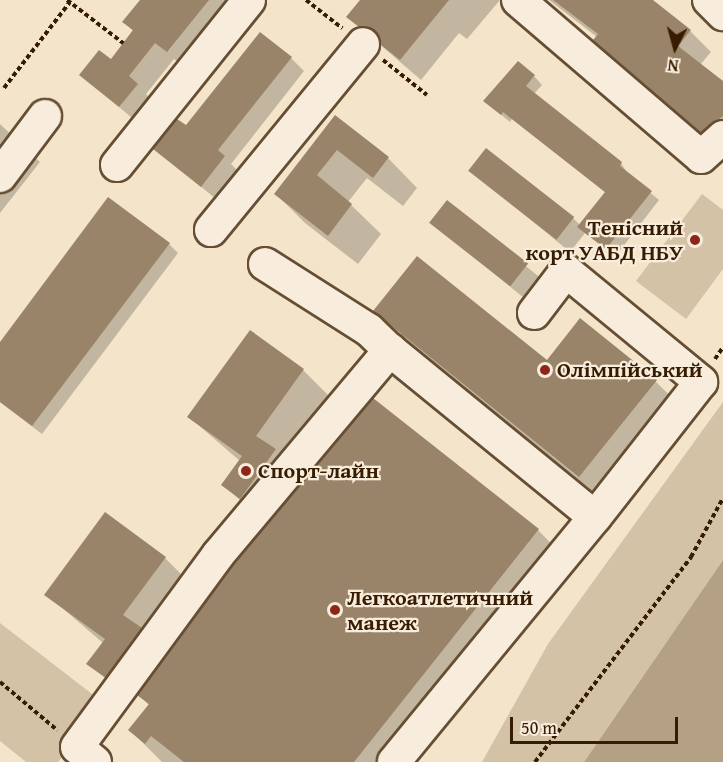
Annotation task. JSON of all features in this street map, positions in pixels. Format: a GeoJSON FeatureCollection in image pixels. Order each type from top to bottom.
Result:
{"type":"FeatureCollection","features":[{"type":"Feature","properties":{"kind":"street"},"geometry":{"type":"LineString","coordinates":[[117,165],[249,0]]}},
{"type":"Feature","properties":{"kind":"street"},"geometry":{"type":"LineString","coordinates":[[518,0],[701,157],[723,137]]}},
{"type":"Feature","properties":{"kind":"street"},"geometry":{"type":"LineString","coordinates":[[709,0],[723,14]]}},
{"type":"Feature","properties":{"kind":"street"},"geometry":{"type":"LineString","coordinates":[[212,230],[363,44]]}},
{"type":"Feature","properties":{"kind":"street"},"geometry":{"type":"LineString","coordinates":[[0,176],[45,116]]}},
{"type":"Feature","properties":{"kind":"street"},"geometry":{"type":"LineString","coordinates":[[265,264],[369,330],[390,350],[595,517]]}},
{"type":"Feature","properties":{"kind":"street"},"geometry":{"type":"LineString","coordinates":[[394,762],[595,517],[701,382],[566,271],[534,313]]}},
{"type":"Feature","properties":{"kind":"street"},"geometry":{"type":"LineString","coordinates":[[86,754],[218,555],[390,350]]}},
{"type":"Feature","properties":{"kind":"path"},"geometry":{"type":"LineString","coordinates":[[4,88],[69,1],[123,43]]}},
{"type":"Feature","properties":{"kind":"path"},"geometry":{"type":"LineString","coordinates":[[535,762],[691,557],[723,498]]}},
{"type":"Feature","properties":{"kind":"path"},"geometry":{"type":"LineString","coordinates":[[0,682],[86,754]]}},
{"type":"Feature","properties":{"kind":"shaded area","name":"Тенісний корт УАБД НБУ"},"geometry":{"type":"Polygon","coordinates":[[[702,194],[723,210],[723,269],[686,319],[636,281],[702,194]]]}},
{"type":"Feature","properties":{"kind":"shaded area"},"geometry":{"type":"Polygon","coordinates":[[[723,402],[723,560],[584,762],[482,762],[548,644],[723,402]]]}},
{"type":"Feature","properties":{"kind":"shaded area"},"geometry":{"type":"Polygon","coordinates":[[[723,560],[723,762],[584,762],[723,560]]]}},
{"type":"Feature","properties":{"kind":"shaded area"},"geometry":{"type":"Polygon","coordinates":[[[0,623],[105,704],[58,762],[26,762],[0,741],[0,623]]]}},
{"type":"Feature","properties":{"kind":"building"},"geometry":{"type":"Polygon","coordinates":[[[140,0],[209,0],[167,52],[155,43],[129,76],[138,84],[119,107],[79,75],[99,50],[111,59],[133,30],[122,22],[140,0]]]}},
{"type":"Feature","properties":{"kind":"building"},"geometry":{"type":"Polygon","coordinates":[[[360,0],[449,0],[400,60],[381,45],[374,30],[359,27],[346,17],[360,0]]]}},
{"type":"Feature","properties":{"kind":"building"},"geometry":{"type":"Polygon","coordinates":[[[553,0],[653,0],[691,30],[678,46],[723,81],[723,116],[701,133],[593,40],[598,34],[553,0]]]}},
{"type":"Feature","properties":{"kind":"building"},"geometry":{"type":"Polygon","coordinates":[[[260,32],[292,57],[218,150],[225,156],[201,187],[153,149],[177,119],[186,125],[260,32]]]}},
{"type":"Feature","properties":{"kind":"building"},"geometry":{"type":"Polygon","coordinates":[[[518,61],[535,75],[526,86],[622,162],[620,166],[652,191],[606,249],[577,227],[605,192],[503,112],[501,115],[483,101],[518,61]]]}},
{"type":"Feature","properties":{"kind":"building"},"geometry":{"type":"Polygon","coordinates":[[[335,115],[389,157],[373,178],[337,150],[317,175],[352,204],[328,236],[274,194],[335,115]]]}},
{"type":"Feature","properties":{"kind":"building"},"geometry":{"type":"Polygon","coordinates":[[[486,148],[574,217],[556,240],[468,171],[486,148]]]}},
{"type":"Feature","properties":{"kind":"building"},"geometry":{"type":"Polygon","coordinates":[[[108,197],[170,243],[32,426],[0,402],[0,342],[108,197]]]}},
{"type":"Feature","properties":{"kind":"building"},"geometry":{"type":"Polygon","coordinates":[[[447,200],[528,263],[510,286],[429,223],[447,200]]]}},
{"type":"Feature","properties":{"kind":"building","name":"Олімпійський"},"geometry":{"type":"Polygon","coordinates":[[[417,256],[547,360],[580,318],[657,380],[579,477],[373,311],[417,256]]]}},
{"type":"Feature","properties":{"kind":"building"},"geometry":{"type":"Polygon","coordinates":[[[250,330],[304,369],[256,436],[276,449],[240,499],[221,485],[242,456],[187,417],[250,330]]]}},
{"type":"Feature","properties":{"kind":"building","name":"Легкоатлетичний манеж"},"geometry":{"type":"Polygon","coordinates":[[[373,398],[539,529],[354,762],[184,762],[151,736],[145,744],[128,730],[149,704],[137,695],[232,566],[373,398]]]}},
{"type":"Feature","properties":{"kind":"building"},"geometry":{"type":"Polygon","coordinates":[[[105,512],[166,557],[123,615],[142,628],[106,678],[86,664],[105,639],[44,595],[105,512]]]}},
{"type":"Feature","properties":{"kind":"place","name":"Тенісний корт УАБД НБУ"},"geometry":{"type":"Point","coordinates":[695,240]}},
{"type":"Feature","properties":{"kind":"place","name":"Олімпійський"},"geometry":{"type":"Point","coordinates":[545,370]}},
{"type":"Feature","properties":{"kind":"place","name":"Спорт-лайн"},"geometry":{"type":"Point","coordinates":[246,471]}},
{"type":"Feature","properties":{"kind":"place","name":"Легкоатлетичний манеж"},"geometry":{"type":"Point","coordinates":[335,610]}}]}
